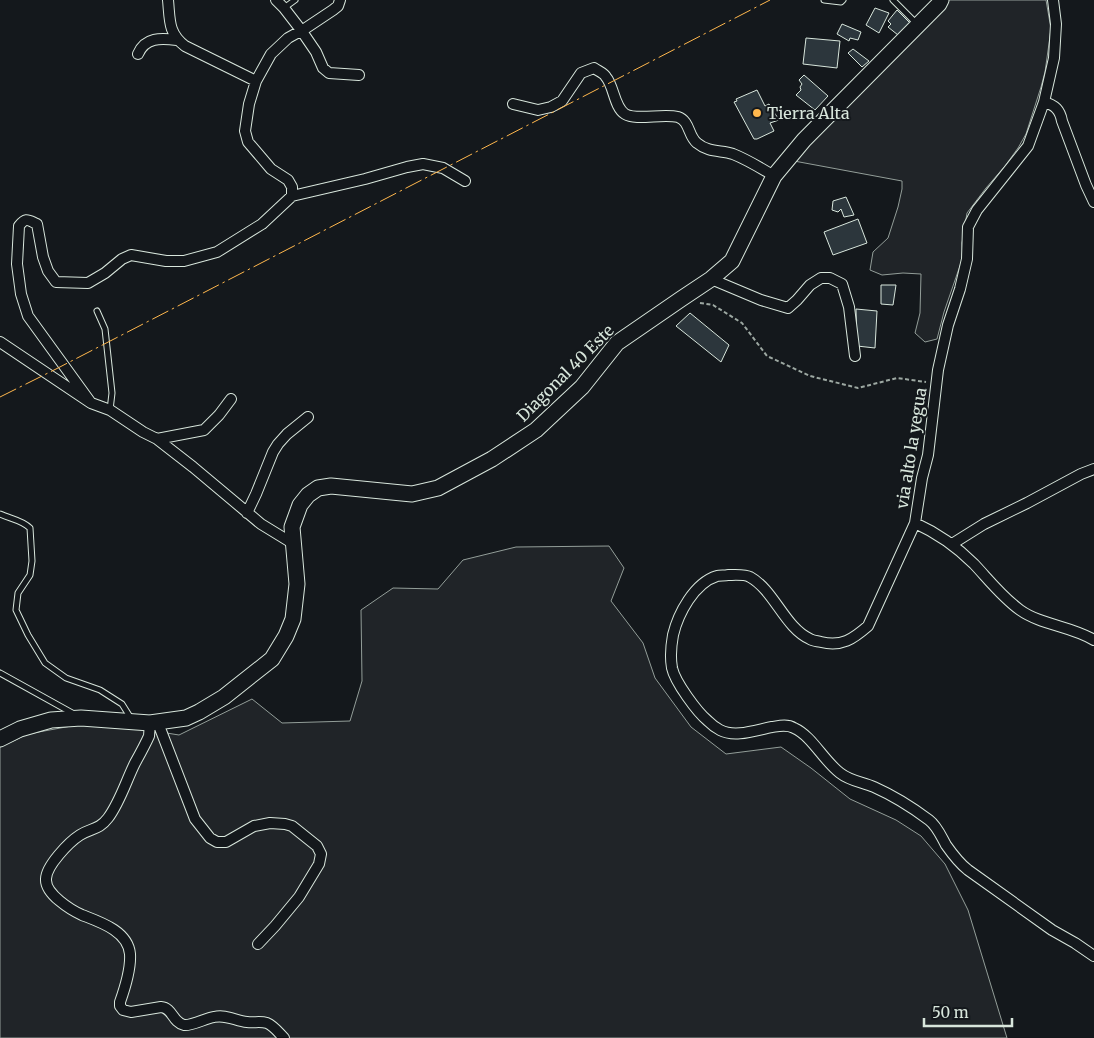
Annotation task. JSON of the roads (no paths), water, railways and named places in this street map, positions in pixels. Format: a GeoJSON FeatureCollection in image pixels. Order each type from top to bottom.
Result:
{"type":"FeatureCollection","features":[{"type":"Feature","properties":{"kind":"street"},"geometry":{"type":"LineString","coordinates":[[168,0],[170,26],[177,40],[185,46],[256,81]]}},
{"type":"Feature","properties":{"kind":"street"},"geometry":{"type":"LineString","coordinates":[[276,0],[301,30],[316,52],[323,68],[329,73],[359,75]]}},
{"type":"Feature","properties":{"kind":"street"},"geometry":{"type":"LineString","coordinates":[[292,196],[292,187],[288,180],[271,169],[248,142],[245,131],[248,104],[256,81],[271,54],[288,38],[333,10],[338,6],[340,0]]}},
{"type":"Feature","properties":{"kind":"street","name":"Diagonal 40 Este"},"geometry":{"type":"LineString","coordinates":[[0,739],[20,729],[51,720],[81,718],[154,723],[186,718],[224,697],[272,658],[286,636],[293,619],[297,584],[292,527],[300,505],[308,495],[318,488],[331,486],[412,494],[438,488],[492,459],[536,430],[582,386],[618,343],[711,279],[732,261],[774,176],[804,140],[918,26],[941,0]]}},
{"type":"Feature","properties":{"kind":"street","name":"via alto la yegua"},"geometry":{"type":"LineString","coordinates":[[1053,0],[1056,24],[1054,58],[1044,102],[1028,146],[977,210],[968,228],[967,259],[948,325],[936,384],[928,456],[922,478],[915,523],[868,626],[845,643],[827,644],[810,639],[798,630],[774,600],[749,576],[716,576],[699,586],[686,605],[675,626],[670,646],[672,670],[682,689],[707,721],[720,730],[731,733],[782,725],[797,730],[812,742],[824,757],[846,777],[888,794],[931,821],[940,832],[951,852],[968,870],[1052,930],[1094,956]]}},
{"type":"Feature","properties":{"kind":"street"},"geometry":{"type":"LineString","coordinates":[[138,54],[146,42],[158,38],[177,40]]}},
{"type":"Feature","properties":{"kind":"street"},"geometry":{"type":"LineString","coordinates":[[513,104],[538,110],[551,107],[562,101],[581,73],[594,68],[607,77],[619,108],[624,113],[631,116],[667,115],[680,118],[688,127],[690,136],[698,144],[711,151],[730,153],[742,158],[774,176]]}},
{"type":"Feature","properties":{"kind":"street"},"geometry":{"type":"LineString","coordinates":[[1044,102],[1051,104],[1059,112],[1094,202]]}},
{"type":"Feature","properties":{"kind":"street"},"geometry":{"type":"LineString","coordinates":[[91,403],[28,316],[21,294],[17,264],[19,226],[23,221],[28,220],[37,224],[43,257],[48,271],[56,282],[88,283],[105,273],[122,259],[132,255],[166,262],[184,262],[217,252],[262,224],[292,196],[423,164],[443,168],[465,181]]}},
{"type":"Feature","properties":{"kind":"street"},"geometry":{"type":"LineString","coordinates":[[711,279],[761,300],[788,308],[810,285],[821,278],[830,278],[842,284],[849,307],[855,356]]}},
{"type":"Feature","properties":{"kind":"street"},"geometry":{"type":"LineString","coordinates":[[0,342],[91,403],[110,410],[157,440],[193,467],[260,524],[292,542]]}},
{"type":"Feature","properties":{"kind":"street"},"geometry":{"type":"LineString","coordinates":[[157,440],[204,430],[231,399]]}},
{"type":"Feature","properties":{"kind":"street"},"geometry":{"type":"LineString","coordinates":[[247,512],[272,452],[287,434],[308,417]]}},
{"type":"Feature","properties":{"kind":"street"},"geometry":{"type":"LineString","coordinates":[[952,544],[984,524],[1094,469]]}},
{"type":"Feature","properties":{"kind":"street"},"geometry":{"type":"LineString","coordinates":[[915,523],[952,544],[974,564],[1004,597],[1021,610],[1034,617],[1079,632],[1094,640]]}},
{"type":"Feature","properties":{"kind":"street"},"geometry":{"type":"LineString","coordinates":[[154,723],[195,818],[210,838],[217,842],[226,842],[254,826],[278,823],[292,826],[320,850],[320,864],[299,897],[258,944]]}},
{"type":"Feature","properties":{"kind":"street"},"geometry":{"type":"LineString","coordinates":[[154,723],[116,805],[108,818],[98,828],[81,834],[55,860],[46,878],[48,888],[56,898],[70,908],[82,915],[104,923],[127,943],[130,953],[129,967],[120,1002],[123,1010],[131,1012],[161,1007],[168,1010],[178,1023],[187,1025],[214,1016],[247,1022],[267,1023],[284,1038]]}},
{"type":"Feature","properties":{"kind":"lane"},"geometry":{"type":"LineString","coordinates":[[284,8],[295,0]]}},
{"type":"Feature","properties":{"kind":"lane"},"geometry":{"type":"LineString","coordinates":[[824,0],[841,2],[843,0]]}},
{"type":"Feature","properties":{"kind":"lane"},"geometry":{"type":"LineString","coordinates":[[893,0],[918,26]]}},
{"type":"Feature","properties":{"kind":"lane"},"geometry":{"type":"LineString","coordinates":[[97,311],[105,329],[112,393],[110,410]]}},
{"type":"Feature","properties":{"kind":"lane"},"geometry":{"type":"LineString","coordinates":[[0,514],[25,523],[30,528],[32,561],[30,575],[18,593],[16,610],[45,663],[66,678],[100,690],[122,704],[133,722]]}},
{"type":"Feature","properties":{"kind":"lane"},"geometry":{"type":"LineString","coordinates":[[0,673],[81,718]]}},
{"type":"Feature","properties":{"kind":"place","name":"Tierra Alta"},"geometry":{"type":"Point","coordinates":[757,113]}}]}
